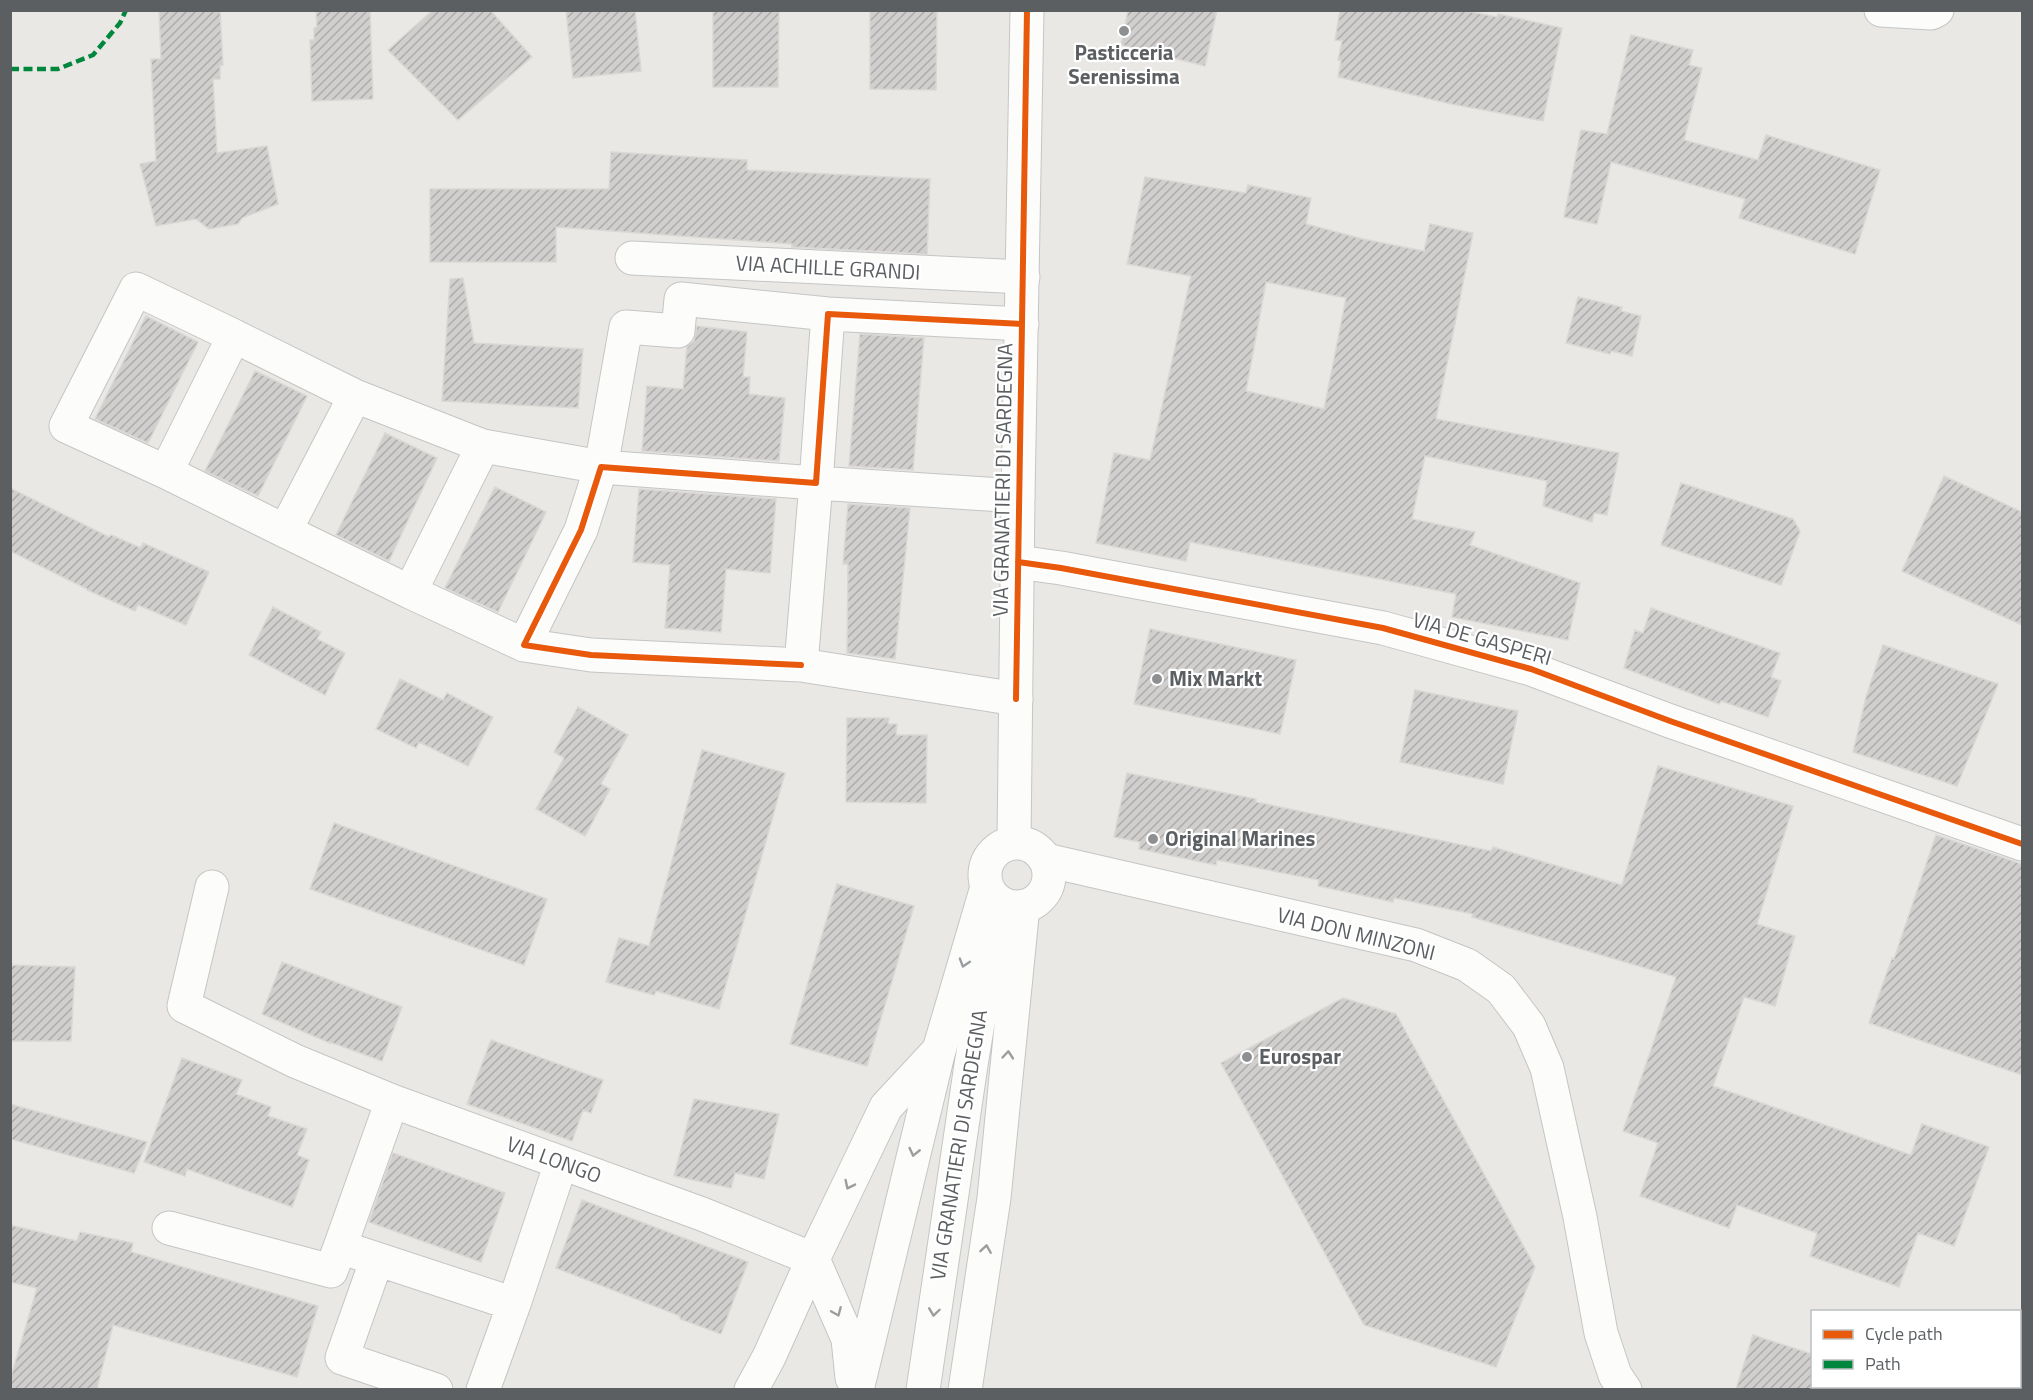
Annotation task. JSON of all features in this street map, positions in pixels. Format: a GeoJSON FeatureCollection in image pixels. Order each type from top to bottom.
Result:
{"type":"FeatureCollection","features":[{"type":"Feature","properties":{"kind":"street","name":"VIA GRANATIERI DI SARDEGNA"},"geometry":{"type":"LineString","coordinates":[[1027,10],[1016,699],[1027,848]]}},
{"type":"Feature","properties":{"kind":"street"},"geometry":{"type":"LineString","coordinates":[[1881,10],[1931,13],[1937,10]]}},
{"type":"Feature","properties":{"kind":"street","name":"VIA ACHILLE GRANDI"},"geometry":{"type":"LineString","coordinates":[[632,258],[1023,277]]}},
{"type":"Feature","properties":{"kind":"street"},"geometry":{"type":"LineString","coordinates":[[1016,699],[801,665],[591,655],[524,645],[66,426],[136,289],[355,396],[483,446],[601,467],[1018,496]]}},
{"type":"Feature","properties":{"kind":"street"},"geometry":{"type":"LineString","coordinates":[[524,645],[581,530],[601,467],[626,327],[678,331],[681,300],[828,314],[1022,324]]}},
{"type":"Feature","properties":{"kind":"street"},"geometry":{"type":"LineString","coordinates":[[801,665],[828,314]]}},
{"type":"Feature","properties":{"kind":"street"},"geometry":{"type":"LineString","coordinates":[[166,472],[234,336]]}},
{"type":"Feature","properties":{"kind":"street"},"geometry":{"type":"LineString","coordinates":[[285,531],[355,396]]}},
{"type":"Feature","properties":{"kind":"street"},"geometry":{"type":"LineString","coordinates":[[410,592],[483,446]]}},
{"type":"Feature","properties":{"kind":"street","name":"VIA DE GASPERI"},"geometry":{"type":"LineString","coordinates":[[1018,562],[1383,628],[1531,669],[1670,721],[2022,844]]}},
{"type":"Feature","properties":{"kind":"street"},"geometry":{"type":"LineString","coordinates":[[1000,848],[1027,848],[1047,864],[1049,878],[1045,891],[1035,901],[1003,898],[985,872],[990,858],[1000,848]]}},
{"type":"Feature","properties":{"kind":"street","name":"VIA DON MINZONI"},"geometry":{"type":"LineString","coordinates":[[1027,848],[1046,860],[1416,945],[1467,965],[1501,989],[1529,1026],[1547,1068],[1581,1216],[1601,1333],[1615,1375],[1626,1389]]}},
{"type":"Feature","properties":{"kind":"street","name":"VIA LONGO"},"geometry":{"type":"LineString","coordinates":[[212,887],[184,1006],[295,1061],[392,1101],[702,1214],[813,1259]]}},
{"type":"Feature","properties":{"kind":"street","name":"VIA GRANATIERI DI SARDEGNA"},"geometry":{"type":"LineString","coordinates":[[923,1389],[971,1065],[1003,898]]}},
{"type":"Feature","properties":{"kind":"street","name":"VIA GRANATIERI DI SARDEGNA"},"geometry":{"type":"LineString","coordinates":[[965,1389],[994,1198],[1003,898]]}},
{"type":"Feature","properties":{"kind":"street"},"geometry":{"type":"LineString","coordinates":[[857,1389],[939,1050],[1003,898]]}},
{"type":"Feature","properties":{"kind":"street"},"geometry":{"type":"LineString","coordinates":[[751,1389],[769,1357],[886,1107],[939,1050]]}},
{"type":"Feature","properties":{"kind":"street"},"geometry":{"type":"LineString","coordinates":[[169,1228],[331,1271],[392,1101]]}},
{"type":"Feature","properties":{"kind":"street"},"geometry":{"type":"LineString","coordinates":[[483,1389],[561,1163]]}},
{"type":"Feature","properties":{"kind":"street"},"geometry":{"type":"LineString","coordinates":[[340,1247],[514,1304]]}},
{"type":"Feature","properties":{"kind":"street"},"geometry":{"type":"LineString","coordinates":[[377,1259],[342,1358],[422,1387]]}},
{"type":"Feature","properties":{"kind":"street"},"geometry":{"type":"LineString","coordinates":[[813,1259],[848,1339],[852,1389]]}},
{"type":"Feature","properties":{"kind":"building"},"geometry":{"type":"Polygon","coordinates":[[[159,10],[220,10],[223,65],[220,66],[220,79],[213,79],[217,153],[267,146],[278,204],[242,218],[238,224],[209,229],[196,219],[156,226],[140,164],[156,161],[151,59],[161,59],[159,10]]]}},
{"type":"Feature","properties":{"kind":"building"},"geometry":{"type":"Polygon","coordinates":[[[316,10],[370,10],[373,99],[312,101],[310,40],[314,40],[314,28],[317,27],[316,10]]]}},
{"type":"Feature","properties":{"kind":"building"},"geometry":{"type":"Polygon","coordinates":[[[433,10],[490,10],[532,57],[458,120],[388,50],[433,10]]]}},
{"type":"Feature","properties":{"kind":"building"},"geometry":{"type":"Polygon","coordinates":[[[566,10],[635,10],[641,71],[573,78],[566,10]]]}},
{"type":"Feature","properties":{"kind":"building"},"geometry":{"type":"Polygon","coordinates":[[[713,10],[779,10],[778,87],[713,87],[713,10]]]}},
{"type":"Feature","properties":{"kind":"building"},"geometry":{"type":"Polygon","coordinates":[[[870,10],[937,10],[936,90],[870,89],[870,10]]]}},
{"type":"Feature","properties":{"kind":"building"},"geometry":{"type":"Polygon","coordinates":[[[1128,10],[1217,10],[1205,66],[1121,45],[1128,10]]]}},
{"type":"Feature","properties":{"kind":"building"},"geometry":{"type":"Polygon","coordinates":[[[1340,10],[1462,10],[1497,17],[1498,14],[1562,28],[1543,121],[1451,104],[1338,77],[1341,61],[1338,60],[1342,41],[1335,40],[1340,10]]]}},
{"type":"Feature","properties":{"kind":"building"},"geometry":{"type":"Polygon","coordinates":[[[1631,35],[1693,50],[1689,65],[1702,68],[1684,140],[1758,160],[1766,135],[1880,170],[1855,254],[1739,218],[1745,199],[1611,162],[1597,224],[1564,217],[1581,130],[1607,134],[1631,35]]]}},
{"type":"Feature","properties":{"kind":"building"},"geometry":{"type":"Polygon","coordinates":[[[611,152],[747,160],[747,170],[930,179],[927,254],[792,247],[792,244],[556,227],[556,262],[430,262],[430,189],[609,189],[611,152]]]}},
{"type":"Feature","properties":{"kind":"building"},"geometry":{"type":"Polygon","coordinates":[[[1145,177],[1246,193],[1248,185],[1311,198],[1306,224],[1363,239],[1424,251],[1430,224],[1473,233],[1436,419],[1619,453],[1607,515],[1594,513],[1592,522],[1543,506],[1547,481],[1425,456],[1412,519],[1475,532],[1470,545],[1580,583],[1568,640],[1452,617],[1456,594],[1190,542],[1186,561],[1096,543],[1114,453],[1150,460],[1191,276],[1127,264],[1145,177]],[[1266,282],[1246,391],[1324,409],[1346,298],[1266,282]]]}},
{"type":"Feature","properties":{"kind":"building"},"geometry":{"type":"Polygon","coordinates":[[[463,278],[474,343],[583,349],[578,408],[442,401],[450,279],[463,278]]]}},
{"type":"Feature","properties":{"kind":"building"},"geometry":{"type":"Polygon","coordinates":[[[1578,297],[1622,307],[1621,311],[1641,316],[1632,356],[1611,351],[1610,354],[1566,343],[1578,297]]]}},
{"type":"Feature","properties":{"kind":"building"},"geometry":{"type":"Polygon","coordinates":[[[146,316],[198,342],[148,443],[95,419],[146,316]]]}},
{"type":"Feature","properties":{"kind":"building"},"geometry":{"type":"Polygon","coordinates":[[[697,326],[747,332],[743,377],[750,377],[749,394],[785,398],[779,461],[642,451],[647,386],[683,389],[687,347],[694,341],[697,326]]]}},
{"type":"Feature","properties":{"kind":"building"},"geometry":{"type":"Polygon","coordinates":[[[860,334],[924,338],[913,470],[849,466],[860,334]]]}},
{"type":"Feature","properties":{"kind":"building"},"geometry":{"type":"Polygon","coordinates":[[[255,371],[307,396],[258,496],[205,471],[255,371]]]}},
{"type":"Feature","properties":{"kind":"building"},"geometry":{"type":"Polygon","coordinates":[[[385,433],[437,458],[389,561],[336,535],[385,433]]]}},
{"type":"Feature","properties":{"kind":"building"},"geometry":{"type":"Polygon","coordinates":[[[1944,476],[2022,512],[2022,625],[1902,571],[1944,476]]]}},
{"type":"Feature","properties":{"kind":"building"},"geometry":{"type":"Polygon","coordinates":[[[1681,483],[1793,519],[1800,531],[1781,585],[1661,545],[1681,483]]]}},
{"type":"Feature","properties":{"kind":"building"},"geometry":{"type":"Polygon","coordinates":[[[495,487],[546,512],[498,612],[445,588],[495,487]]]}},
{"type":"Feature","properties":{"kind":"building"},"geometry":{"type":"Polygon","coordinates":[[[10,488],[109,537],[111,535],[141,548],[143,543],[209,572],[186,625],[138,605],[135,611],[87,590],[10,551],[10,488]]]}},
{"type":"Feature","properties":{"kind":"building"},"geometry":{"type":"Polygon","coordinates":[[[639,489],[776,499],[770,573],[726,569],[721,632],[665,628],[670,565],[633,562],[639,489]]]}},
{"type":"Feature","properties":{"kind":"building"},"geometry":{"type":"Polygon","coordinates":[[[848,504],[910,508],[895,659],[847,653],[848,564],[843,564],[848,504]]]}},
{"type":"Feature","properties":{"kind":"building"},"geometry":{"type":"Polygon","coordinates":[[[273,607],[321,632],[317,639],[345,653],[325,695],[249,655],[273,607]]]}},
{"type":"Feature","properties":{"kind":"building"},"geometry":{"type":"Polygon","coordinates":[[[1651,608],[1780,653],[1771,677],[1781,681],[1768,717],[1721,701],[1719,704],[1624,668],[1635,630],[1643,633],[1651,608]]]}},
{"type":"Feature","properties":{"kind":"building"},"geometry":{"type":"Polygon","coordinates":[[[1150,629],[1296,660],[1280,734],[1134,704],[1150,629]]]}},
{"type":"Feature","properties":{"kind":"building"},"geometry":{"type":"Polygon","coordinates":[[[1883,645],[1998,684],[1957,786],[1853,752],[1866,697],[1883,645]]]}},
{"type":"Feature","properties":{"kind":"building"},"geometry":{"type":"Polygon","coordinates":[[[400,679],[443,700],[447,693],[493,717],[468,766],[419,742],[416,748],[376,729],[400,679]]]}},
{"type":"Feature","properties":{"kind":"building"},"geometry":{"type":"Polygon","coordinates":[[[1415,690],[1518,711],[1503,784],[1400,762],[1415,690]]]}},
{"type":"Feature","properties":{"kind":"building"},"geometry":{"type":"Polygon","coordinates":[[[578,707],[628,735],[601,784],[610,789],[585,836],[536,809],[564,758],[554,752],[578,707]]]}},
{"type":"Feature","properties":{"kind":"building"},"geometry":{"type":"Polygon","coordinates":[[[847,718],[889,718],[888,724],[897,724],[896,735],[927,735],[926,803],[846,802],[847,718]]]}},
{"type":"Feature","properties":{"kind":"building"},"geometry":{"type":"Polygon","coordinates":[[[702,750],[785,773],[719,1009],[656,991],[654,995],[606,982],[619,938],[649,946],[702,750]]]}},
{"type":"Feature","properties":{"kind":"building"},"geometry":{"type":"Polygon","coordinates":[[[1658,766],[1793,806],[1757,924],[1795,936],[1775,1006],[1744,997],[1713,1086],[1911,1155],[1922,1124],[1989,1147],[1954,1246],[1918,1233],[1899,1287],[1810,1256],[1817,1233],[1737,1205],[1729,1228],[1640,1196],[1658,1143],[1623,1131],[1676,977],[1472,917],[1473,914],[1394,898],[1393,902],[1318,886],[1319,880],[1217,860],[1216,865],[1139,849],[1140,842],[1114,837],[1127,773],[1491,851],[1493,847],[1622,885],[1658,766]]]}},
{"type":"Feature","properties":{"kind":"building"},"geometry":{"type":"Polygon","coordinates":[[[334,823],[547,899],[524,965],[310,889],[334,823]]]}},
{"type":"Feature","properties":{"kind":"building"},"geometry":{"type":"Polygon","coordinates":[[[1936,835],[2022,864],[2022,1075],[1869,1023],[1892,958],[1894,959],[1936,835]]]}},
{"type":"Feature","properties":{"kind":"building"},"geometry":{"type":"Polygon","coordinates":[[[837,884],[914,906],[867,1066],[790,1044],[837,884]]]}},
{"type":"Feature","properties":{"kind":"building"},"geometry":{"type":"Polygon","coordinates":[[[282,962],[402,1007],[382,1061],[330,1043],[262,1014],[282,962]]]}},
{"type":"Feature","properties":{"kind":"building"},"geometry":{"type":"Polygon","coordinates":[[[10,965],[75,967],[71,1041],[10,1041],[10,965]]]}},
{"type":"Feature","properties":{"kind":"building"},"geometry":{"type":"Polygon","coordinates":[[[1343,998],[1396,1014],[1535,1267],[1496,1367],[1364,1325],[1221,1063],[1343,998]]]}},
{"type":"Feature","properties":{"kind":"building"},"geometry":{"type":"Polygon","coordinates":[[[491,1040],[603,1080],[591,1113],[583,1110],[572,1141],[467,1104],[491,1040]]]}},
{"type":"Feature","properties":{"kind":"building"},"geometry":{"type":"Polygon","coordinates":[[[182,1058],[242,1080],[236,1094],[271,1107],[268,1116],[307,1129],[297,1155],[309,1160],[292,1207],[187,1169],[185,1176],[144,1162],[182,1058]]]}},
{"type":"Feature","properties":{"kind":"building"},"geometry":{"type":"Polygon","coordinates":[[[694,1099],[779,1114],[764,1179],[735,1173],[731,1188],[674,1176],[694,1099]]]}},
{"type":"Feature","properties":{"kind":"building"},"geometry":{"type":"Polygon","coordinates":[[[10,1104],[147,1142],[134,1173],[10,1139],[10,1104]]]}},
{"type":"Feature","properties":{"kind":"building"},"geometry":{"type":"Polygon","coordinates":[[[393,1153],[505,1193],[481,1262],[369,1222],[393,1153]]]}},
{"type":"Feature","properties":{"kind":"building"},"geometry":{"type":"Polygon","coordinates":[[[582,1200],[748,1262],[721,1334],[556,1268],[582,1200]]]}},
{"type":"Feature","properties":{"kind":"building"},"geometry":{"type":"Polygon","coordinates":[[[10,1225],[77,1241],[80,1232],[133,1243],[131,1252],[318,1306],[297,1377],[113,1325],[97,1389],[10,1389],[10,1380],[37,1288],[10,1282],[10,1225]]]}},
{"type":"Feature","properties":{"kind":"building"},"geometry":{"type":"Polygon","coordinates":[[[1753,1335],[1811,1354],[1812,1389],[1736,1389],[1753,1335]]]}},
{"type":"Feature","properties":{"kind":"marked path"},"geometry":{"type":"LineString","coordinates":[[10,69],[58,69],[93,55],[120,23],[126,10]]}},
{"type":"Feature","properties":{"kind":"cycle path"},"geometry":{"type":"LineString","coordinates":[[1016,699],[1027,10]]}},
{"type":"Feature","properties":{"kind":"cycle path"},"geometry":{"type":"LineString","coordinates":[[801,665],[591,655],[524,645],[581,530],[601,467],[816,483],[828,314],[1022,324]]}},
{"type":"Feature","properties":{"kind":"cycle path"},"geometry":{"type":"LineString","coordinates":[[1018,562],[1383,628],[1531,669],[1670,721],[2022,844]]}},
{"type":"Feature","properties":{"kind":"place","name":"Pasticceria Serenissima"},"geometry":{"type":"Point","coordinates":[1124,31]}},
{"type":"Feature","properties":{"kind":"place","name":"Mix Markt"},"geometry":{"type":"Point","coordinates":[1157,679]}},
{"type":"Feature","properties":{"kind":"place","name":"Original Marines"},"geometry":{"type":"Point","coordinates":[1153,839]}},
{"type":"Feature","properties":{"kind":"place","name":"Eurospar"},"geometry":{"type":"Point","coordinates":[1247,1057]}}]}
